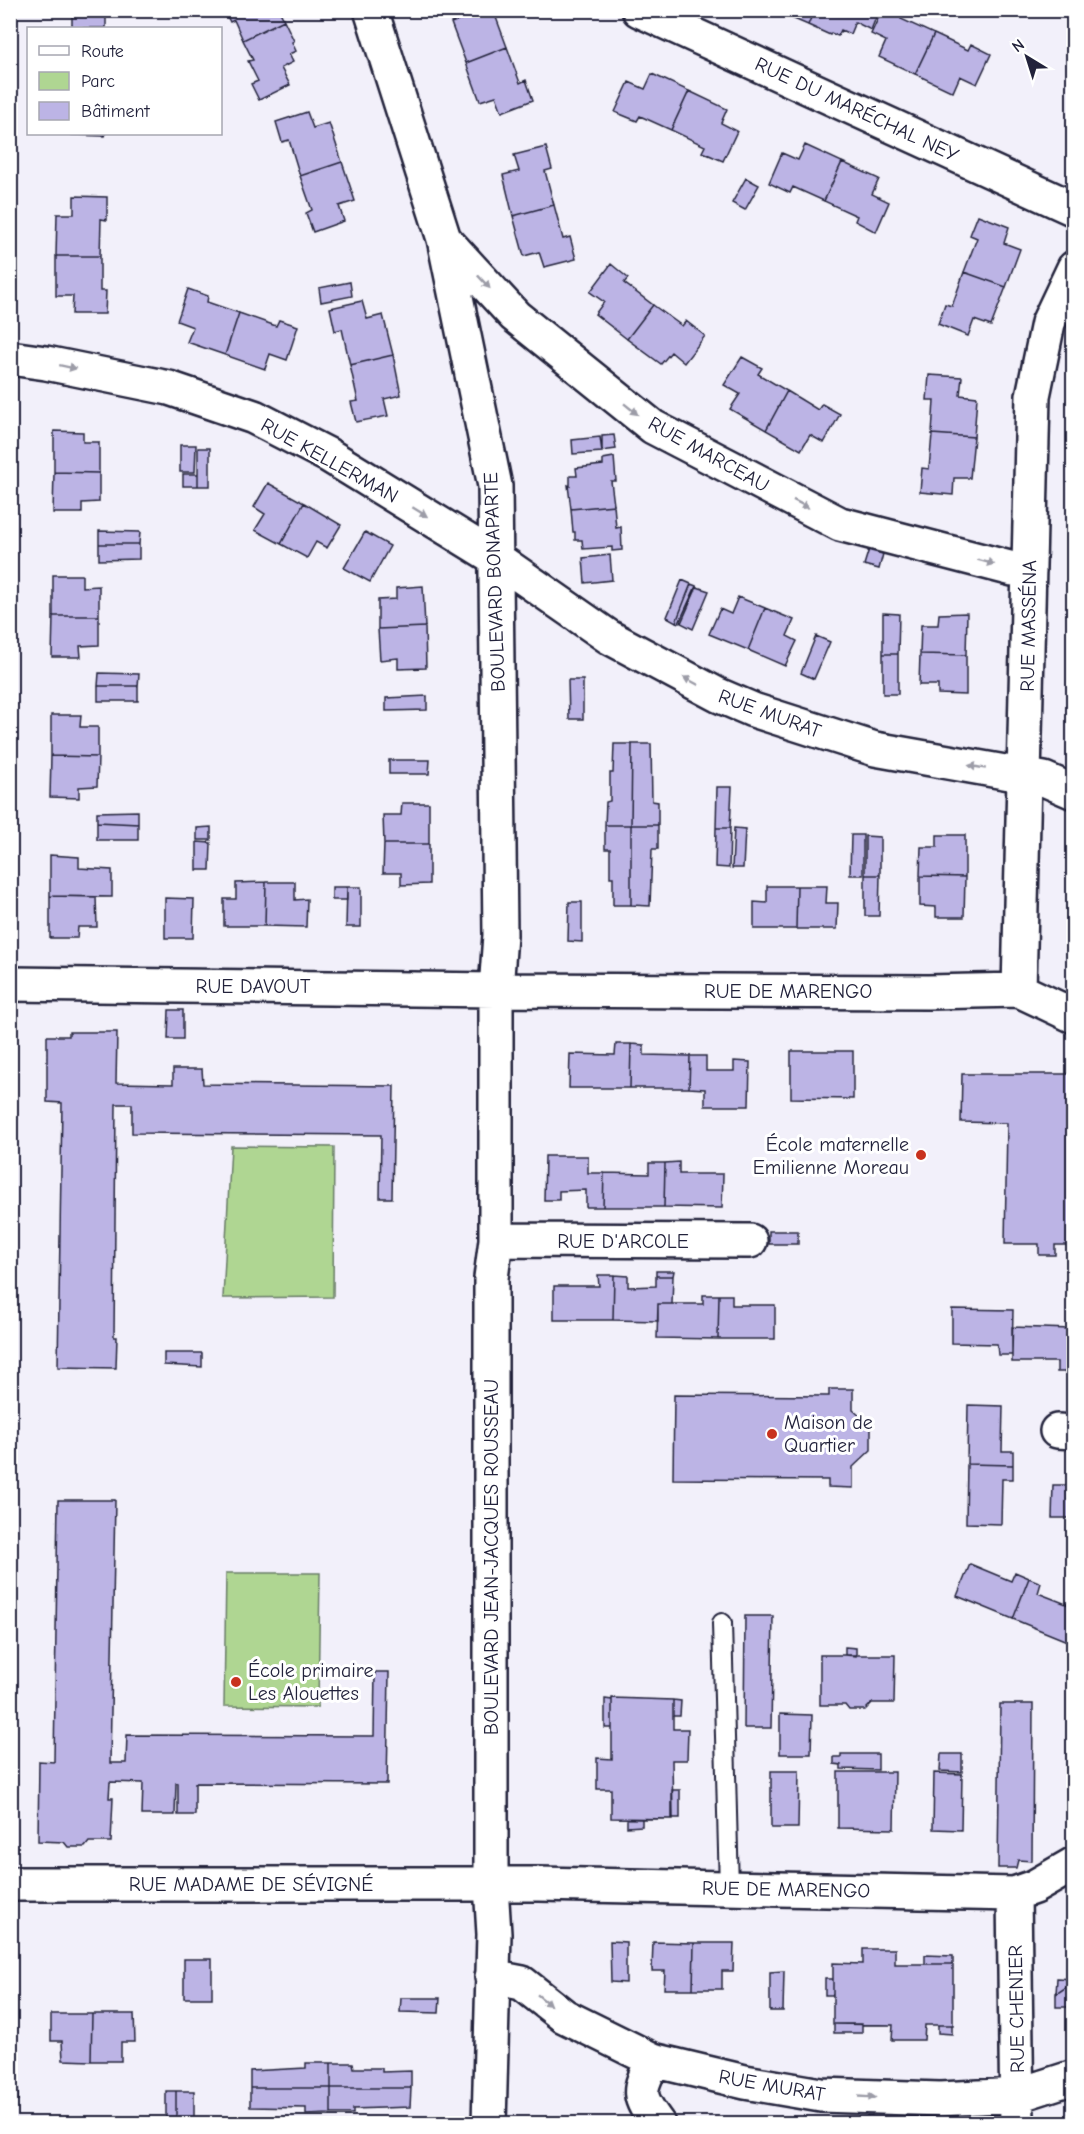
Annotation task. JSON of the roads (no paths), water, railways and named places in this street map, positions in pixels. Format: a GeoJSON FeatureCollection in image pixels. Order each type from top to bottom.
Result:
{"type":"FeatureCollection","features":[{"type":"Feature","properties":{"kind":"street","name":"BOULEVARD BONAPARTE"},"geometry":{"type":"LineString","coordinates":[[370,10],[444,239],[495,486],[500,935],[496,990]]}},
{"type":"Feature","properties":{"kind":"street","name":"RUE DU MARÉCHAL NEY"},"geometry":{"type":"LineString","coordinates":[[639,10],[1074,209]]}},
{"type":"Feature","properties":{"kind":"street","name":"RUE MARCEAU"},"geometry":{"type":"LineString","coordinates":[[444,239],[515,315],[653,427],[840,524],[1013,569],[1029,571]]}},
{"type":"Feature","properties":{"kind":"street","name":"RUE MASSÉNA"},"geometry":{"type":"LineString","coordinates":[[1019,990],[1033,396],[1048,323],[1074,268]]}},
{"type":"Feature","properties":{"kind":"street","name":"RUE KELLERMAN"},"geometry":{"type":"LineString","coordinates":[[10,358],[169,388],[254,417],[328,455],[497,559]]}},
{"type":"Feature","properties":{"kind":"street","name":"RUE MURAT"},"geometry":{"type":"LineString","coordinates":[[497,559],[609,637],[718,695],[753,710],[875,749],[1044,779],[1074,792]]}},
{"type":"Feature","properties":{"kind":"street","name":"RUE DAVOUT"},"geometry":{"type":"LineString","coordinates":[[10,984],[496,990]]}},
{"type":"Feature","properties":{"kind":"street","name":"RUE DE MARENGO"},"geometry":{"type":"LineString","coordinates":[[496,990],[928,992],[1019,990],[1074,1016]]}},
{"type":"Feature","properties":{"kind":"street","name":"BOULEVARD JEAN-JACQUES ROUSSEAU"},"geometry":{"type":"LineString","coordinates":[[489,2124],[494,1934],[491,1278],[496,1240],[496,990]]}},
{"type":"Feature","properties":{"kind":"street","name":"RUE D'ARCOLE"},"geometry":{"type":"LineString","coordinates":[[496,1240],[750,1241]]}},
{"type":"Feature","properties":{"kind":"street","name":"RUE DE MARENGO"},"geometry":{"type":"LineString","coordinates":[[492,1885],[1014,1894],[1034,1887],[1074,1864]]}},
{"type":"Feature","properties":{"kind":"street","name":"RUE MADAME DE SÉVIGNÉ"},"geometry":{"type":"LineString","coordinates":[[10,1884],[492,1885]]}},
{"type":"Feature","properties":{"kind":"street","name":"RUE CHENIER"},"geometry":{"type":"LineString","coordinates":[[1014,1894],[1017,2109]]}},
{"type":"Feature","properties":{"kind":"street","name":"RUE MURAT"},"geometry":{"type":"LineString","coordinates":[[492,1977],[522,1983],[564,2016],[653,2060],[745,2082],[821,2095],[940,2099],[1017,2109],[1074,2077]]}},
{"type":"Feature","properties":{"kind":"street"},"geometry":{"type":"LineString","coordinates":[[653,2060],[641,2087],[643,2101],[658,2124]]}},
{"type":"Feature","properties":{"kind":"lane"},"geometry":{"type":"LineString","coordinates":[[722,1623],[729,1888]]}},
{"type":"Feature","properties":{"kind":"place","name":"École maternelle Emilienne Moreau"},"geometry":{"type":"Point","coordinates":[921,1155]}},
{"type":"Feature","properties":{"kind":"place","name":"Maison de Quartier"},"geometry":{"type":"Point","coordinates":[772,1434]}},
{"type":"Feature","properties":{"kind":"place","name":"École primaire Les Alouettes"},"geometry":{"type":"Point","coordinates":[236,1682]}}]}
